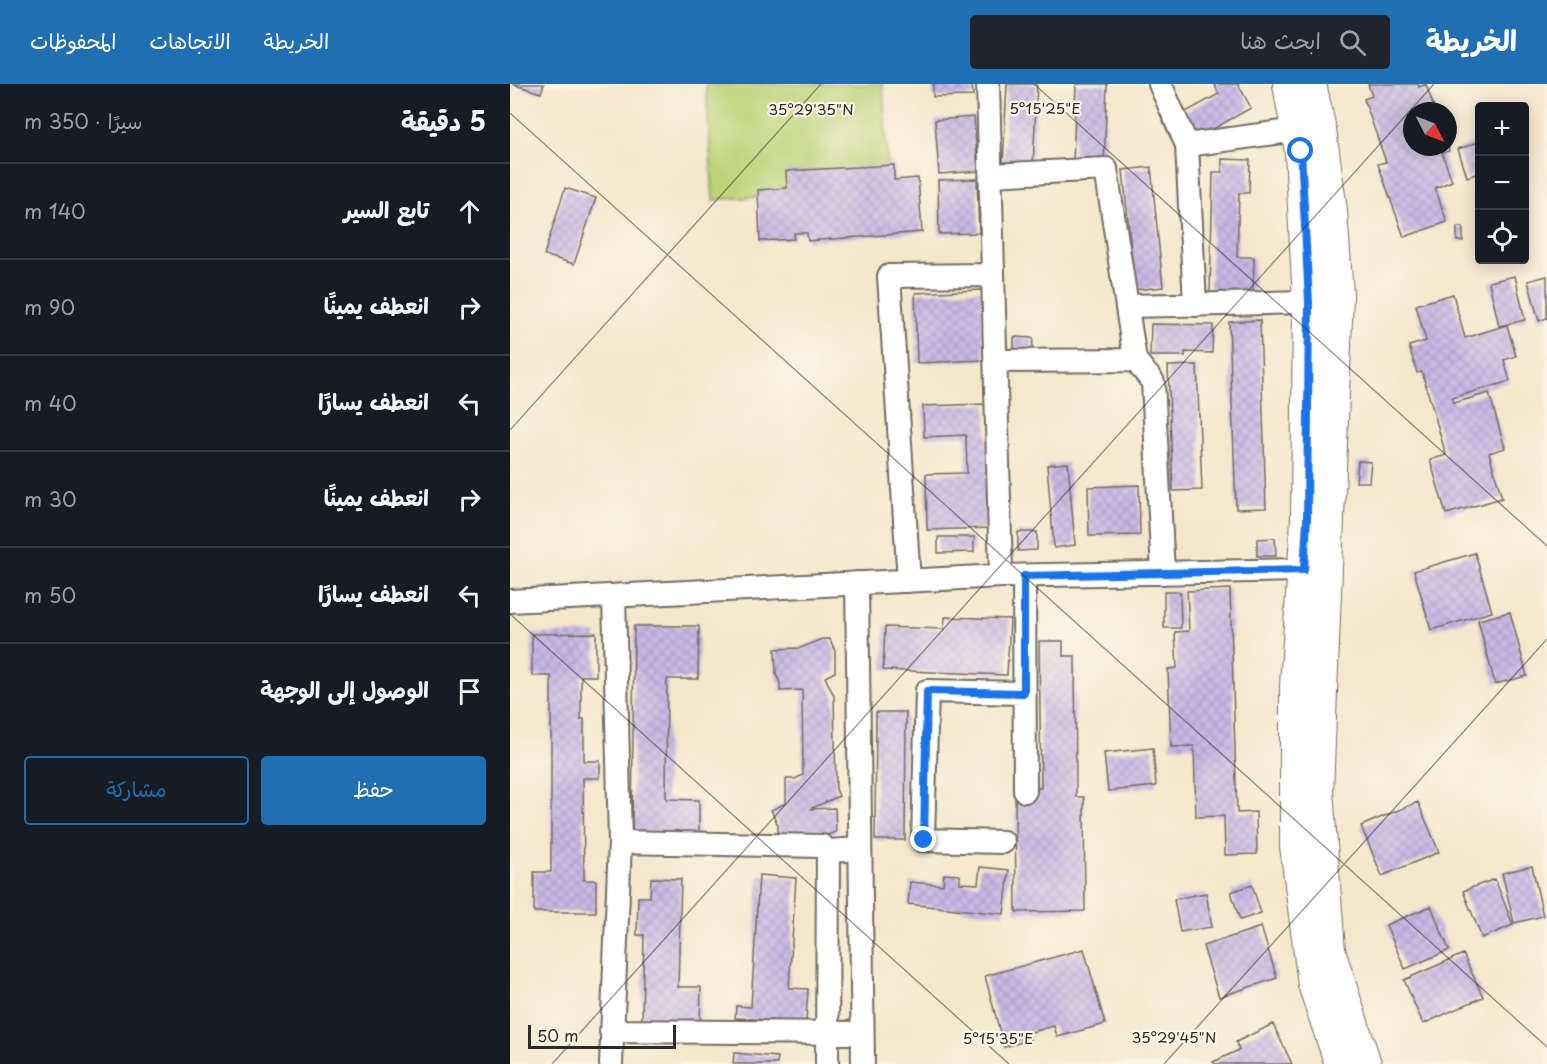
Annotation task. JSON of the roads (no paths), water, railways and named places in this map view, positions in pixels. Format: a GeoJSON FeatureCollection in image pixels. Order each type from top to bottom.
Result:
{"type":"FeatureCollection","features":[{"type":"Feature","properties":{"kind":"main road"},"geometry":{"type":"LineString","coordinates":[[1289,84],[1323,298]]}},
{"type":"Feature","properties":{"kind":"main road"},"geometry":{"type":"LineString","coordinates":[[1310,84],[1320,130],[1331,211],[1307,520],[1315,569],[1317,791],[1329,951],[1365,1064]]}},
{"type":"Feature","properties":{"kind":"main road"},"geometry":{"type":"LineString","coordinates":[[1315,569],[1296,685],[1296,846],[1314,984],[1341,1064]]}},
{"type":"Feature","properties":{"kind":"street"},"geometry":{"type":"LineString","coordinates":[[988,84],[1001,576]]}},
{"type":"Feature","properties":{"kind":"street"},"geometry":{"type":"LineString","coordinates":[[1160,84],[1187,146],[1195,305]]}},
{"type":"Feature","properties":{"kind":"street"},"geometry":{"type":"LineString","coordinates":[[1187,146],[1297,130]]}},
{"type":"Feature","properties":{"kind":"street"},"geometry":{"type":"LineString","coordinates":[[990,175],[1106,169],[1135,360],[1153,382],[1163,573]]}},
{"type":"Feature","properties":{"kind":"street"},"geometry":{"type":"LineString","coordinates":[[909,581],[889,276],[993,275]]}},
{"type":"Feature","properties":{"kind":"street"},"geometry":{"type":"LineString","coordinates":[[1127,306],[1323,298]]}},
{"type":"Feature","properties":{"kind":"street"},"geometry":{"type":"LineString","coordinates":[[995,361],[1135,360]]}},
{"type":"Feature","properties":{"kind":"street"},"geometry":{"type":"LineString","coordinates":[[510,601],[1001,576],[1315,569]]}},
{"type":"Feature","properties":{"kind":"street"},"geometry":{"type":"LineString","coordinates":[[1024,576],[1025,791]]}},
{"type":"Feature","properties":{"kind":"street"},"geometry":{"type":"LineString","coordinates":[[856,583],[863,1064]]}},
{"type":"Feature","properties":{"kind":"street"},"geometry":{"type":"LineString","coordinates":[[611,1064],[620,842],[614,596]]}},
{"type":"Feature","properties":{"kind":"street"},"geometry":{"type":"LineString","coordinates":[[1003,842],[924,840],[927,691],[1024,693]]}},
{"type":"Feature","properties":{"kind":"street"},"geometry":{"type":"LineString","coordinates":[[620,842],[822,846],[828,850],[859,849]]}},
{"type":"Feature","properties":{"kind":"street"},"geometry":{"type":"LineString","coordinates":[[827,1064],[828,850]]}},
{"type":"Feature","properties":{"kind":"street"},"geometry":{"type":"LineString","coordinates":[[611,1031],[862,1033]]}}]}
